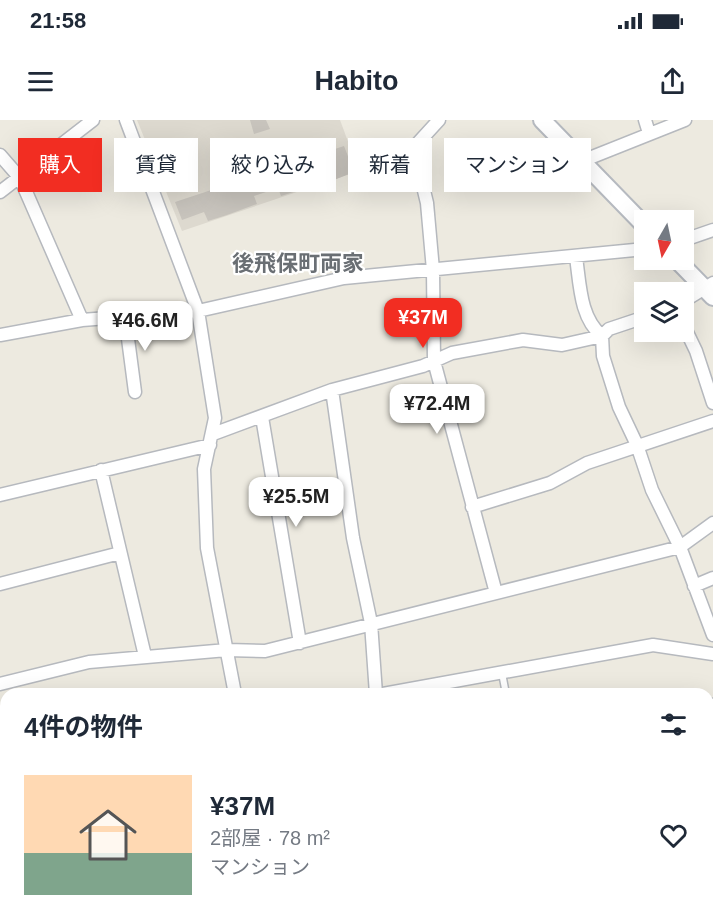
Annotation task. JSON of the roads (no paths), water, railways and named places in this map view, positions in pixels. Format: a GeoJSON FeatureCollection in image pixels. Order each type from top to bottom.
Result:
{"type":"FeatureCollection","features":[{"type":"Feature","properties":{"kind":"main road"},"geometry":{"type":"LineString","coordinates":[[542,120],[560,138]]}},
{"type":"Feature","properties":{"kind":"main road"},"geometry":{"type":"LineString","coordinates":[[591,170],[634,215]]}},
{"type":"Feature","properties":{"kind":"main road"},"geometry":{"type":"LineString","coordinates":[[688,270],[710,289]]}},
{"type":"Feature","properties":{"kind":"street"},"geometry":{"type":"LineString","coordinates":[[70,138],[93,120]]}},
{"type":"Feature","properties":{"kind":"street"},"geometry":{"type":"LineString","coordinates":[[126,120],[198,311],[215,418],[204,469],[207,548],[234,688]]}},
{"type":"Feature","properties":{"kind":"street"},"geometry":{"type":"LineString","coordinates":[[439,120],[417,144],[418,166],[427,203],[433,270],[434,361],[496,593]]}},
{"type":"Feature","properties":{"kind":"street"},"geometry":{"type":"LineString","coordinates":[[645,120],[649,133]]}},
{"type":"Feature","properties":{"kind":"street"},"geometry":{"type":"LineString","coordinates":[[591,157],[685,120]]}},
{"type":"Feature","properties":{"kind":"street"},"geometry":{"type":"LineString","coordinates":[[0,155],[18,176]]}},
{"type":"Feature","properties":{"kind":"street"},"geometry":{"type":"LineString","coordinates":[[0,192],[18,179]]}},
{"type":"Feature","properties":{"kind":"street"},"geometry":{"type":"LineString","coordinates":[[26,192],[82,320]]}},
{"type":"Feature","properties":{"kind":"street"},"geometry":{"type":"LineString","coordinates":[[694,237],[713,230]]}},
{"type":"Feature","properties":{"kind":"street"},"geometry":{"type":"LineString","coordinates":[[0,334],[82,320],[198,311],[344,278],[634,250]]}},
{"type":"Feature","properties":{"kind":"street"},"geometry":{"type":"LineString","coordinates":[[576,257],[584,307],[590,327],[602,336]]}},
{"type":"Feature","properties":{"kind":"street"},"geometry":{"type":"LineString","coordinates":[[694,296],[710,289]]}},
{"type":"Feature","properties":{"kind":"street"},"geometry":{"type":"LineString","coordinates":[[125,316],[135,392]]}},
{"type":"Feature","properties":{"kind":"street"},"geometry":{"type":"LineString","coordinates":[[0,495],[212,439],[332,390],[434,361],[452,353],[523,340],[562,345],[602,336],[609,329],[634,321]]}},
{"type":"Feature","properties":{"kind":"street"},"geometry":{"type":"LineString","coordinates":[[602,336],[603,356],[618,406],[637,446],[652,490],[680,547],[713,635]]}},
{"type":"Feature","properties":{"kind":"street"},"geometry":{"type":"LineString","coordinates":[[692,342],[713,403]]}},
{"type":"Feature","properties":{"kind":"street"},"geometry":{"type":"LineString","coordinates":[[332,390],[353,538],[371,623],[376,688]]}},
{"type":"Feature","properties":{"kind":"street"},"geometry":{"type":"LineString","coordinates":[[262,417],[300,643]]}},
{"type":"Feature","properties":{"kind":"street"},"geometry":{"type":"LineString","coordinates":[[472,507],[550,483],[587,463],[713,421]]}},
{"type":"Feature","properties":{"kind":"street"},"geometry":{"type":"LineString","coordinates":[[101,470],[145,656]]}},
{"type":"Feature","properties":{"kind":"street"},"geometry":{"type":"LineString","coordinates":[[0,684],[89,662],[227,650],[265,651],[680,547],[713,523]]}},
{"type":"Feature","properties":{"kind":"street"},"geometry":{"type":"LineString","coordinates":[[0,584],[120,553]]}},
{"type":"Feature","properties":{"kind":"street"},"geometry":{"type":"LineString","coordinates":[[694,586],[713,578]]}},
{"type":"Feature","properties":{"kind":"street"},"geometry":{"type":"LineString","coordinates":[[417,688],[653,645],[713,654]]}},
{"type":"Feature","properties":{"kind":"lane"},"geometry":{"type":"LineString","coordinates":[[502,673],[505,688]]}},
{"type":"Feature","properties":{"kind":"district","name":"後飛保町両家"},"geometry":{"type":"Point","coordinates":[298,263]}}]}
